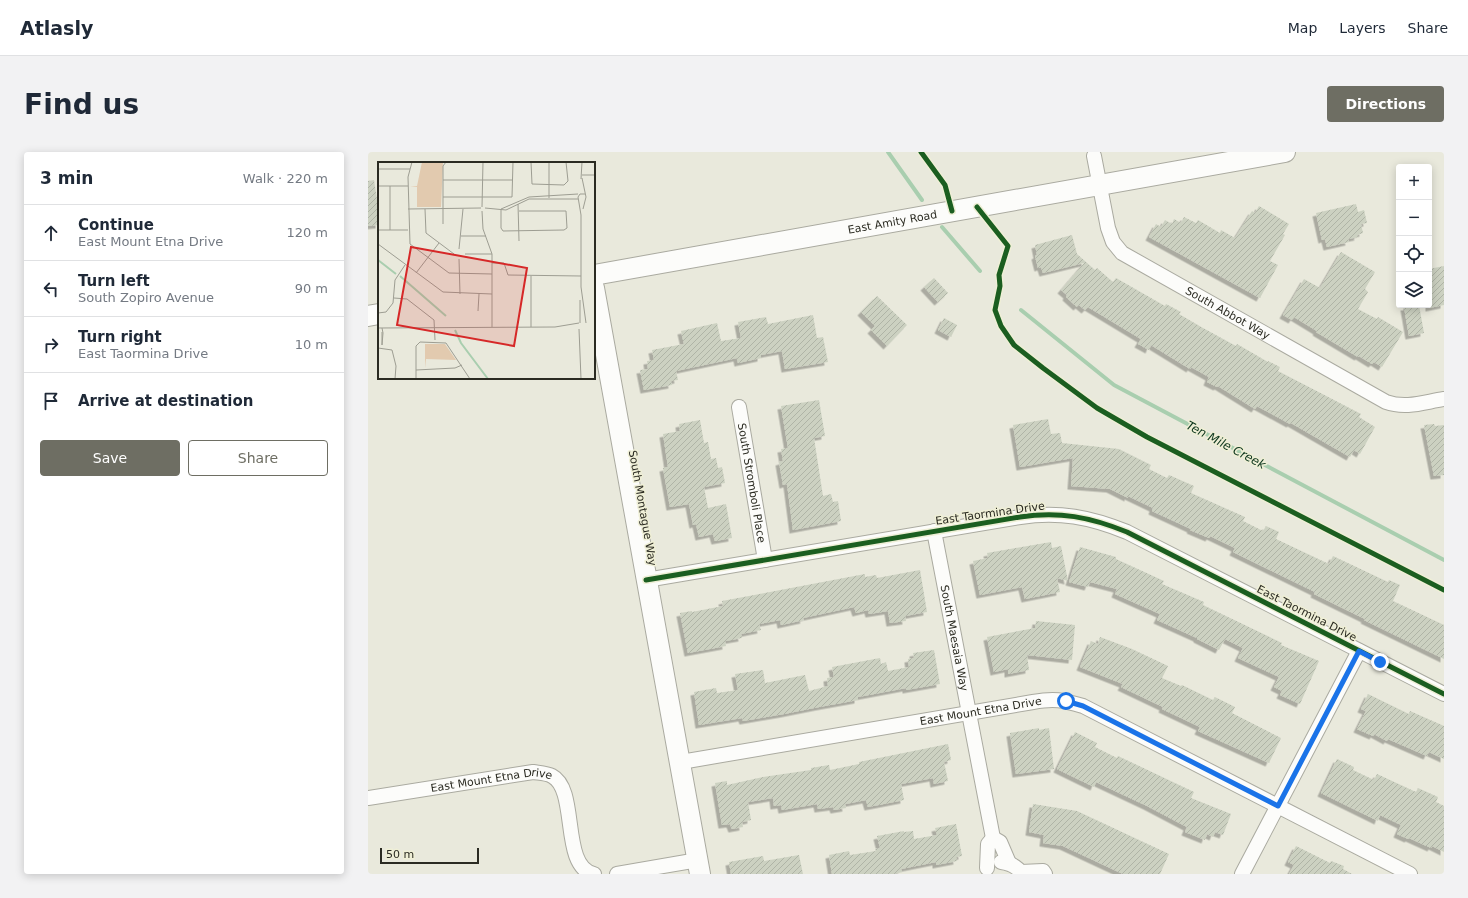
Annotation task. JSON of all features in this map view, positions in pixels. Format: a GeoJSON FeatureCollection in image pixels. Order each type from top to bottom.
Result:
{"type":"FeatureCollection","features":[{"type":"Feature","properties":{"kind":"main road","name":"East Amity Road"},"geometry":{"type":"LineString","coordinates":[[595,275],[1285,152]]}},
{"type":"Feature","properties":{"kind":"main road","name":"South Montague Way"},"geometry":{"type":"LineString","coordinates":[[595,294],[699,867]]}},
{"type":"Feature","properties":{"kind":"main road"},"geometry":{"type":"LineString","coordinates":[[368,316],[378,314]]}},
{"type":"Feature","properties":{"kind":"street","name":"South Abbot Way"},"geometry":{"type":"LineString","coordinates":[[1093,153],[1108,228],[1113,242],[1122,253],[1386,402],[1397,406],[1444,398]]}},
{"type":"Feature","properties":{"kind":"street","name":"South Stromboli Place"},"geometry":{"type":"LineString","coordinates":[[739,406],[765,560]]}},
{"type":"Feature","properties":{"kind":"street","name":"East Taormina Drive"},"geometry":{"type":"LineString","coordinates":[[646,580],[1038,514],[1056,514],[1091,519],[1126,532],[1444,694]]}},
{"type":"Feature","properties":{"kind":"street","name":"South Maesaia Way"},"geometry":{"type":"LineString","coordinates":[[934,531],[993,838],[1000,842],[1009,863]]}},
{"type":"Feature","properties":{"kind":"street"},"geometry":{"type":"LineString","coordinates":[[1242,874],[1359,651]]}},
{"type":"Feature","properties":{"kind":"street","name":"East Mount Etna Drive"},"geometry":{"type":"LineString","coordinates":[[681,762],[1052,699],[1066,701],[1083,706],[1410,874]]}},
{"type":"Feature","properties":{"kind":"street","name":"East Mount Etna Drive"},"geometry":{"type":"LineString","coordinates":[[368,798],[533,772],[553,776],[565,794],[575,851],[579,863],[588,873],[594,874]]}},
{"type":"Feature","properties":{"kind":"street","name":"South Maesaia Way"},"geometry":{"type":"LineString","coordinates":[[984,871],[988,844],[993,838]]}},
{"type":"Feature","properties":{"kind":"street"},"geometry":{"type":"LineString","coordinates":[[984,871],[994,864],[1001,862],[1009,863],[1022,873],[1043,871],[1045,874]]}},
{"type":"Feature","properties":{"kind":"street"},"geometry":{"type":"LineString","coordinates":[[618,874],[699,867]]}},
{"type":"Feature","properties":{"kind":"building"},"geometry":{"type":"Polygon","coordinates":[[[374,180],[378,206],[378,225],[368,226],[368,181],[374,180]]]}},
{"type":"Feature","properties":{"kind":"building"},"geometry":{"type":"Polygon","coordinates":[[[1356,204],[1358,212],[1364,210],[1367,223],[1361,224],[1363,233],[1357,235],[1358,237],[1348,239],[1349,242],[1327,247],[1325,239],[1322,240],[1316,213],[1356,204]]]}},
{"type":"Feature","properties":{"kind":"building"},"geometry":{"type":"Polygon","coordinates":[[[1259,206],[1289,224],[1283,234],[1285,235],[1270,261],[1278,265],[1260,298],[1149,237],[1156,224],[1161,227],[1165,220],[1172,224],[1174,219],[1181,223],[1184,217],[1196,223],[1198,220],[1220,233],[1221,230],[1235,238],[1252,211],[1255,213],[1259,206]]]}},
{"type":"Feature","properties":{"kind":"building"},"geometry":{"type":"Polygon","coordinates":[[[1072,235],[1077,254],[1095,270],[1097,268],[1113,282],[1116,278],[1165,306],[1166,304],[1181,312],[1179,314],[1203,328],[1280,367],[1278,371],[1361,414],[1359,417],[1375,427],[1360,454],[1354,450],[1350,457],[1291,423],[1290,424],[1257,406],[1255,409],[1218,386],[1217,387],[1207,382],[1209,377],[1191,367],[1190,369],[1151,345],[1149,350],[1138,344],[1141,339],[1088,307],[1085,310],[1079,305],[1077,307],[1061,290],[1084,263],[1043,273],[1041,267],[1038,268],[1035,256],[1037,255],[1035,245],[1072,235]]]}},
{"type":"Feature","properties":{"kind":"building"},"geometry":{"type":"Polygon","coordinates":[[[1341,252],[1375,272],[1365,289],[1368,292],[1358,309],[1377,319],[1378,317],[1403,332],[1382,367],[1374,362],[1372,364],[1359,356],[1358,357],[1294,317],[1292,320],[1283,315],[1304,279],[1320,288],[1341,252]]]}},
{"type":"Feature","properties":{"kind":"building"},"geometry":{"type":"Polygon","coordinates":[[[1444,266],[1444,305],[1432,307],[1432,272],[1432,268],[1444,266]]]}},
{"type":"Feature","properties":{"kind":"building"},"geometry":{"type":"Polygon","coordinates":[[[934,278],[948,293],[938,302],[924,287],[934,278]]]}},
{"type":"Feature","properties":{"kind":"building"},"geometry":{"type":"Polygon","coordinates":[[[877,296],[907,325],[887,346],[871,330],[875,326],[861,312],[877,296]]]}},
{"type":"Feature","properties":{"kind":"building"},"geometry":{"type":"Polygon","coordinates":[[[1404,308],[1420,308],[1424,333],[1409,336],[1404,308]]]}},
{"type":"Feature","properties":{"kind":"building"},"geometry":{"type":"Polygon","coordinates":[[[813,315],[817,338],[823,337],[828,362],[785,369],[782,351],[761,355],[761,358],[738,363],[737,358],[676,371],[678,380],[671,381],[672,385],[644,390],[640,370],[648,369],[647,361],[654,360],[652,350],[684,344],[681,331],[717,323],[721,341],[741,338],[738,322],[766,317],[768,324],[813,315]]]}},
{"type":"Feature","properties":{"kind":"building"},"geometry":{"type":"Polygon","coordinates":[[[944,318],[957,325],[951,337],[938,330],[944,318]]]}},
{"type":"Feature","properties":{"kind":"building"},"geometry":{"type":"Polygon","coordinates":[[[819,400],[825,436],[814,438],[823,496],[831,494],[833,502],[838,501],[841,521],[793,530],[787,484],[783,485],[779,462],[783,461],[781,449],[788,448],[781,406],[819,400]]]}},
{"type":"Feature","properties":{"kind":"building"},"geometry":{"type":"Polygon","coordinates":[[[1048,419],[1051,434],[1060,433],[1062,443],[1119,449],[1151,465],[1149,469],[1167,478],[1169,475],[1194,486],[1191,493],[1245,517],[1243,521],[1263,531],[1266,526],[1279,532],[1276,539],[1329,564],[1333,556],[1388,582],[1389,580],[1400,585],[1393,601],[1444,625],[1444,659],[1364,620],[1365,619],[1314,594],[1315,592],[1233,552],[1235,548],[1210,536],[1209,538],[1190,530],[1191,529],[1152,511],[1153,508],[1128,496],[1128,498],[1110,489],[1071,486],[1073,458],[1020,467],[1013,425],[1048,419]]]}},
{"type":"Feature","properties":{"kind":"building"},"geometry":{"type":"Polygon","coordinates":[[[700,420],[704,443],[708,442],[711,459],[716,458],[718,468],[722,467],[725,483],[704,487],[708,508],[726,504],[732,538],[715,541],[713,534],[699,537],[696,524],[693,525],[689,504],[670,507],[663,468],[668,467],[663,434],[680,431],[679,424],[700,420]]]}},
{"type":"Feature","properties":{"kind":"building"},"geometry":{"type":"Polygon","coordinates":[[[1434,424],[1435,426],[1444,425],[1444,475],[1434,476],[1424,425],[1434,424]]]}},
{"type":"Feature","properties":{"kind":"building"},"geometry":{"type":"Polygon","coordinates":[[[1051,542],[1052,548],[1061,546],[1068,581],[1057,578],[1060,592],[1025,599],[1022,587],[980,595],[973,561],[988,558],[987,553],[1051,542]]]}},
{"type":"Feature","properties":{"kind":"building"},"geometry":{"type":"Polygon","coordinates":[[[1080,547],[1116,557],[1116,559],[1164,581],[1162,584],[1204,602],[1203,605],[1282,643],[1281,645],[1319,661],[1300,704],[1280,695],[1282,691],[1274,687],[1279,677],[1238,658],[1243,648],[1225,639],[1219,650],[1197,638],[1157,620],[1160,614],[1115,594],[1117,589],[1090,582],[1088,587],[1069,582],[1080,547]]]}},
{"type":"Feature","properties":{"kind":"building"},"geometry":{"type":"Polygon","coordinates":[[[920,570],[927,612],[905,616],[906,621],[890,623],[888,611],[869,614],[868,610],[856,613],[854,607],[803,618],[804,620],[781,625],[780,620],[759,624],[761,630],[741,634],[742,638],[725,641],[726,646],[688,653],[680,613],[723,606],[722,601],[865,574],[865,577],[876,575],[877,578],[920,570]]]}},
{"type":"Feature","properties":{"kind":"building"},"geometry":{"type":"Polygon","coordinates":[[[1036,621],[1075,625],[1072,660],[1027,655],[1029,670],[1008,674],[1008,669],[994,672],[987,637],[1035,628],[1036,621]]]}},
{"type":"Feature","properties":{"kind":"building"},"geometry":{"type":"Polygon","coordinates":[[[1100,637],[1132,649],[1168,666],[1162,678],[1181,686],[1182,685],[1213,700],[1215,697],[1235,707],[1232,713],[1281,738],[1269,763],[1198,731],[1200,727],[1121,687],[1123,684],[1080,667],[1091,641],[1098,644],[1100,637]]]}},
{"type":"Feature","properties":{"kind":"building"},"geometry":{"type":"Polygon","coordinates":[[[934,650],[940,684],[906,690],[906,688],[858,697],[858,700],[743,721],[742,718],[699,725],[694,692],[716,688],[717,693],[738,690],[735,674],[763,670],[765,683],[805,675],[809,691],[828,686],[827,678],[834,677],[832,667],[880,658],[881,664],[886,662],[888,671],[909,667],[908,659],[914,658],[913,653],[934,650]]]}},
{"type":"Feature","properties":{"kind":"building"},"geometry":{"type":"Polygon","coordinates":[[[1368,694],[1409,714],[1410,711],[1444,726],[1444,759],[1429,752],[1427,756],[1388,739],[1387,741],[1374,734],[1373,736],[1357,729],[1366,711],[1361,709],[1368,694]]]}},
{"type":"Feature","properties":{"kind":"building"},"geometry":{"type":"Polygon","coordinates":[[[1039,728],[1039,730],[1049,728],[1054,769],[1016,774],[1010,733],[1039,728]]]}},
{"type":"Feature","properties":{"kind":"building"},"geometry":{"type":"Polygon","coordinates":[[[1075,732],[1097,743],[1095,747],[1117,758],[1118,756],[1194,792],[1191,798],[1231,814],[1223,835],[1215,832],[1213,837],[1207,834],[1205,840],[1185,832],[1187,827],[1147,806],[1096,782],[1094,787],[1057,769],[1075,732]]]}},
{"type":"Feature","properties":{"kind":"building"},"geometry":{"type":"Polygon","coordinates":[[[948,744],[951,760],[944,762],[948,781],[934,784],[933,778],[901,784],[904,800],[868,807],[866,800],[845,804],[846,808],[834,810],[833,807],[818,809],[817,804],[782,810],[781,805],[774,806],[773,798],[748,802],[751,820],[742,822],[743,827],[732,829],[730,824],[722,825],[715,783],[727,781],[727,785],[763,777],[811,770],[811,768],[829,765],[830,770],[859,764],[859,762],[948,744]]]}},
{"type":"Feature","properties":{"kind":"building"},"geometry":{"type":"Polygon","coordinates":[[[1337,759],[1354,767],[1353,770],[1374,780],[1377,774],[1416,792],[1418,788],[1438,797],[1436,802],[1444,806],[1444,852],[1432,846],[1431,848],[1397,834],[1401,825],[1380,815],[1378,821],[1321,793],[1337,759]]]}},
{"type":"Feature","properties":{"kind":"building"},"geometry":{"type":"Polygon","coordinates":[[[1033,804],[1077,811],[1169,854],[1160,874],[1123,874],[1063,846],[1043,843],[1044,835],[1029,832],[1033,804]]]}},
{"type":"Feature","properties":{"kind":"building"},"geometry":{"type":"Polygon","coordinates":[[[956,824],[962,856],[956,857],[957,861],[936,865],[936,862],[901,869],[902,872],[894,874],[832,874],[829,855],[849,851],[850,855],[876,851],[875,849],[880,848],[877,836],[904,831],[913,831],[914,839],[937,835],[935,828],[956,824]]]}},
{"type":"Feature","properties":{"kind":"building"},"geometry":{"type":"Polygon","coordinates":[[[1296,846],[1330,863],[1331,861],[1344,866],[1343,869],[1352,874],[1289,874],[1294,865],[1288,862],[1296,846]]]}},
{"type":"Feature","properties":{"kind":"building"},"geometry":{"type":"Polygon","coordinates":[[[799,855],[803,874],[731,874],[729,862],[763,856],[764,861],[799,855]]]}},
{"type":"Feature","properties":{"kind":"waterway","name":"Ten Mile Creek"},"geometry":{"type":"LineString","coordinates":[[888,152],[922,200]]}},
{"type":"Feature","properties":{"kind":"waterway","name":"Ten Mile Creek"},"geometry":{"type":"LineString","coordinates":[[942,227],[980,271]]}},
{"type":"Feature","properties":{"kind":"waterway","name":"Ten Mile Creek"},"geometry":{"type":"LineString","coordinates":[[1021,310],[1114,385],[1444,560]]}},
{"type":"Feature","properties":{"kind":"cycle path"},"geometry":{"type":"LineString","coordinates":[[921,152],[945,185],[952,211]]}},
{"type":"Feature","properties":{"kind":"cycle path"},"geometry":{"type":"LineString","coordinates":[[977,207],[1008,246],[999,275],[1000,286],[995,310],[1001,326],[1014,345],[1097,408],[1147,437],[1444,590]]}},
{"type":"Feature","properties":{"kind":"cycle path"},"geometry":{"type":"LineString","coordinates":[[646,580],[1020,517],[1034,515],[1061,515],[1100,522],[1127,532],[1444,694]]}},
{"type":"Feature","properties":{"kind":"route"},"geometry":{"type":"LineString","coordinates":[[1066,701],[1083,706],[1278,806],[1359,651],[1380,662]]}}]}
